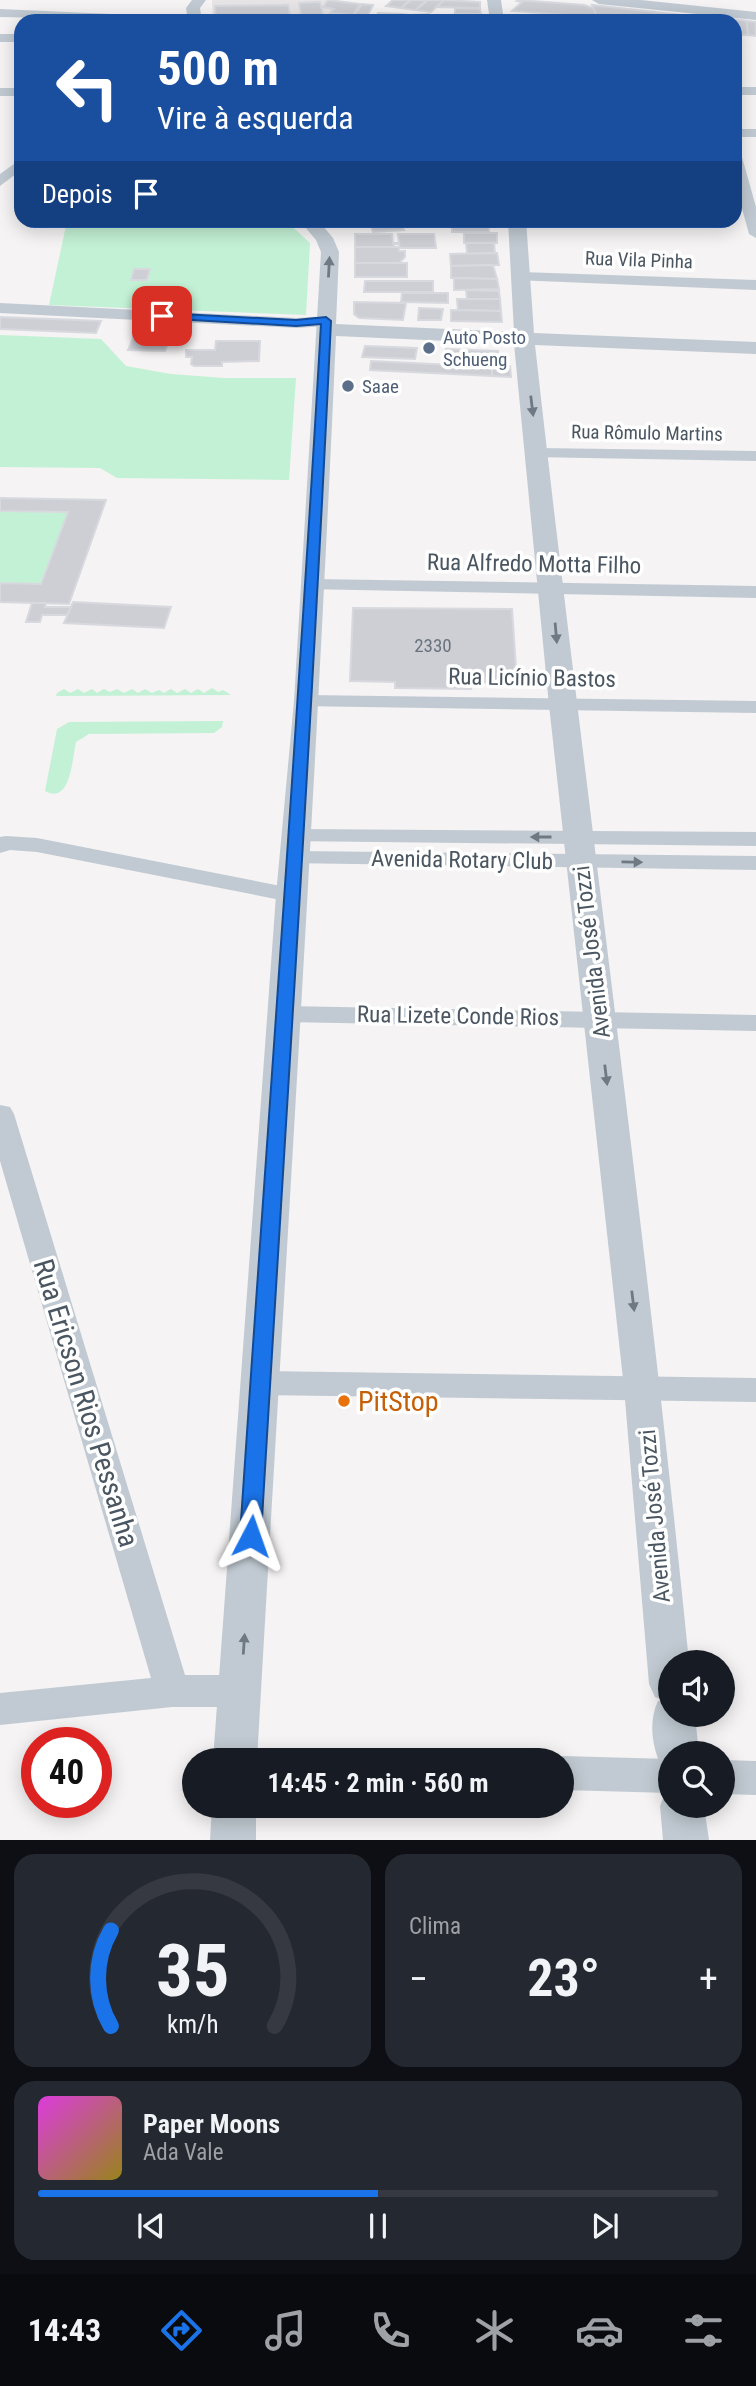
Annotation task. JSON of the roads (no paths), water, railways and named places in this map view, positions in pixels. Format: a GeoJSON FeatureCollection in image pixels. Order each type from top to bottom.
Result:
{"type":"FeatureCollection","features":[{"type":"Feature","properties":{"kind":"street"},"geometry":{"type":"LineString","coordinates":[[1,13],[13,0]]}},
{"type":"Feature","properties":{"kind":"street"},"geometry":{"type":"LineString","coordinates":[[599,0],[737,14]]}},
{"type":"Feature","properties":{"kind":"street"},"geometry":{"type":"LineString","coordinates":[[694,0],[692,5],[708,11]]}},
{"type":"Feature","properties":{"kind":"street"},"geometry":{"type":"LineString","coordinates":[[1,13],[23,14]]}},
{"type":"Feature","properties":{"kind":"street"},"geometry":{"type":"LineString","coordinates":[[0,183],[14,170]]}},
{"type":"Feature","properties":{"kind":"street"},"geometry":{"type":"LineString","coordinates":[[745,196],[756,234]]}},
{"type":"Feature","properties":{"kind":"street"},"geometry":{"type":"LineString","coordinates":[[236,1748],[291,895],[307,701],[312,586],[316,325],[330,252],[318,228]]}},
{"type":"Feature","properties":{"kind":"street","name":"Avenida José Tozzi"},"geometry":{"type":"LineString","coordinates":[[518,228],[523,333],[552,589],[562,705],[643,1388],[667,1650]]}},
{"type":"Feature","properties":{"kind":"street","name":"Rua Vila Pinha"},"geometry":{"type":"LineString","coordinates":[[521,277],[756,285]]}},
{"type":"Feature","properties":{"kind":"street"},"geometry":{"type":"LineString","coordinates":[[0,308],[426,330],[756,339]]}},
{"type":"Feature","properties":{"kind":"street"},"geometry":{"type":"LineString","coordinates":[[523,333],[756,348]]}},
{"type":"Feature","properties":{"kind":"street","name":"Rua Rômulo Martins"},"geometry":{"type":"LineString","coordinates":[[537,453],[756,456]]}},
{"type":"Feature","properties":{"kind":"street","name":"Rua Alfredo Motta Filho"},"geometry":{"type":"LineString","coordinates":[[312,586],[756,592]]}},
{"type":"Feature","properties":{"kind":"street","name":"Rua Licínio Bastos"},"geometry":{"type":"LineString","coordinates":[[307,701],[756,707]]}},
{"type":"Feature","properties":{"kind":"street","name":"Avenida Rotary Club"},"geometry":{"type":"LineString","coordinates":[[295,847],[580,849],[756,839]]}},
{"type":"Feature","properties":{"kind":"street"},"geometry":{"type":"LineString","coordinates":[[0,846],[6,843],[37,845],[291,895]]}},
{"type":"Feature","properties":{"kind":"street","name":"Avenida Rotary Club"},"geometry":{"type":"LineString","coordinates":[[580,849],[756,863]]}},
{"type":"Feature","properties":{"kind":"street","name":"Rua Lizete Conde Rios"},"geometry":{"type":"LineString","coordinates":[[285,1014],[756,1023]]}},
{"type":"Feature","properties":{"kind":"street","name":"Rua Ericson Rios Pessanha"},"geometry":{"type":"LineString","coordinates":[[0,1114],[172,1691]]}},
{"type":"Feature","properties":{"kind":"street"},"geometry":{"type":"LineString","coordinates":[[260,1382],[756,1390]]}},
{"type":"Feature","properties":{"kind":"street"},"geometry":{"type":"LineString","coordinates":[[0,1709],[172,1691],[241,1691]]}},
{"type":"Feature","properties":{"kind":"street"},"geometry":{"type":"LineString","coordinates":[[574,1773],[658,1776]]}},
{"type":"Feature","properties":{"kind":"street"},"geometry":{"type":"LineString","coordinates":[[735,1777],[756,1778]]}},
{"type":"Feature","properties":{"kind":"street"},"geometry":{"type":"LineString","coordinates":[[233,1840],[234,1818]]}},
{"type":"Feature","properties":{"kind":"street"},"geometry":{"type":"LineString","coordinates":[[683,1818],[686,1840]]}},
{"type":"Feature","properties":{"kind":"place","name":"Auto Posto Schueng"},"geometry":{"type":"Point","coordinates":[429,348]}},
{"type":"Feature","properties":{"kind":"place","name":"Saae"},"geometry":{"type":"Point","coordinates":[348,386]}},
{"type":"Feature","properties":{"kind":"place","name":"PitStop"},"geometry":{"type":"Point","coordinates":[344,1401]}}]}
